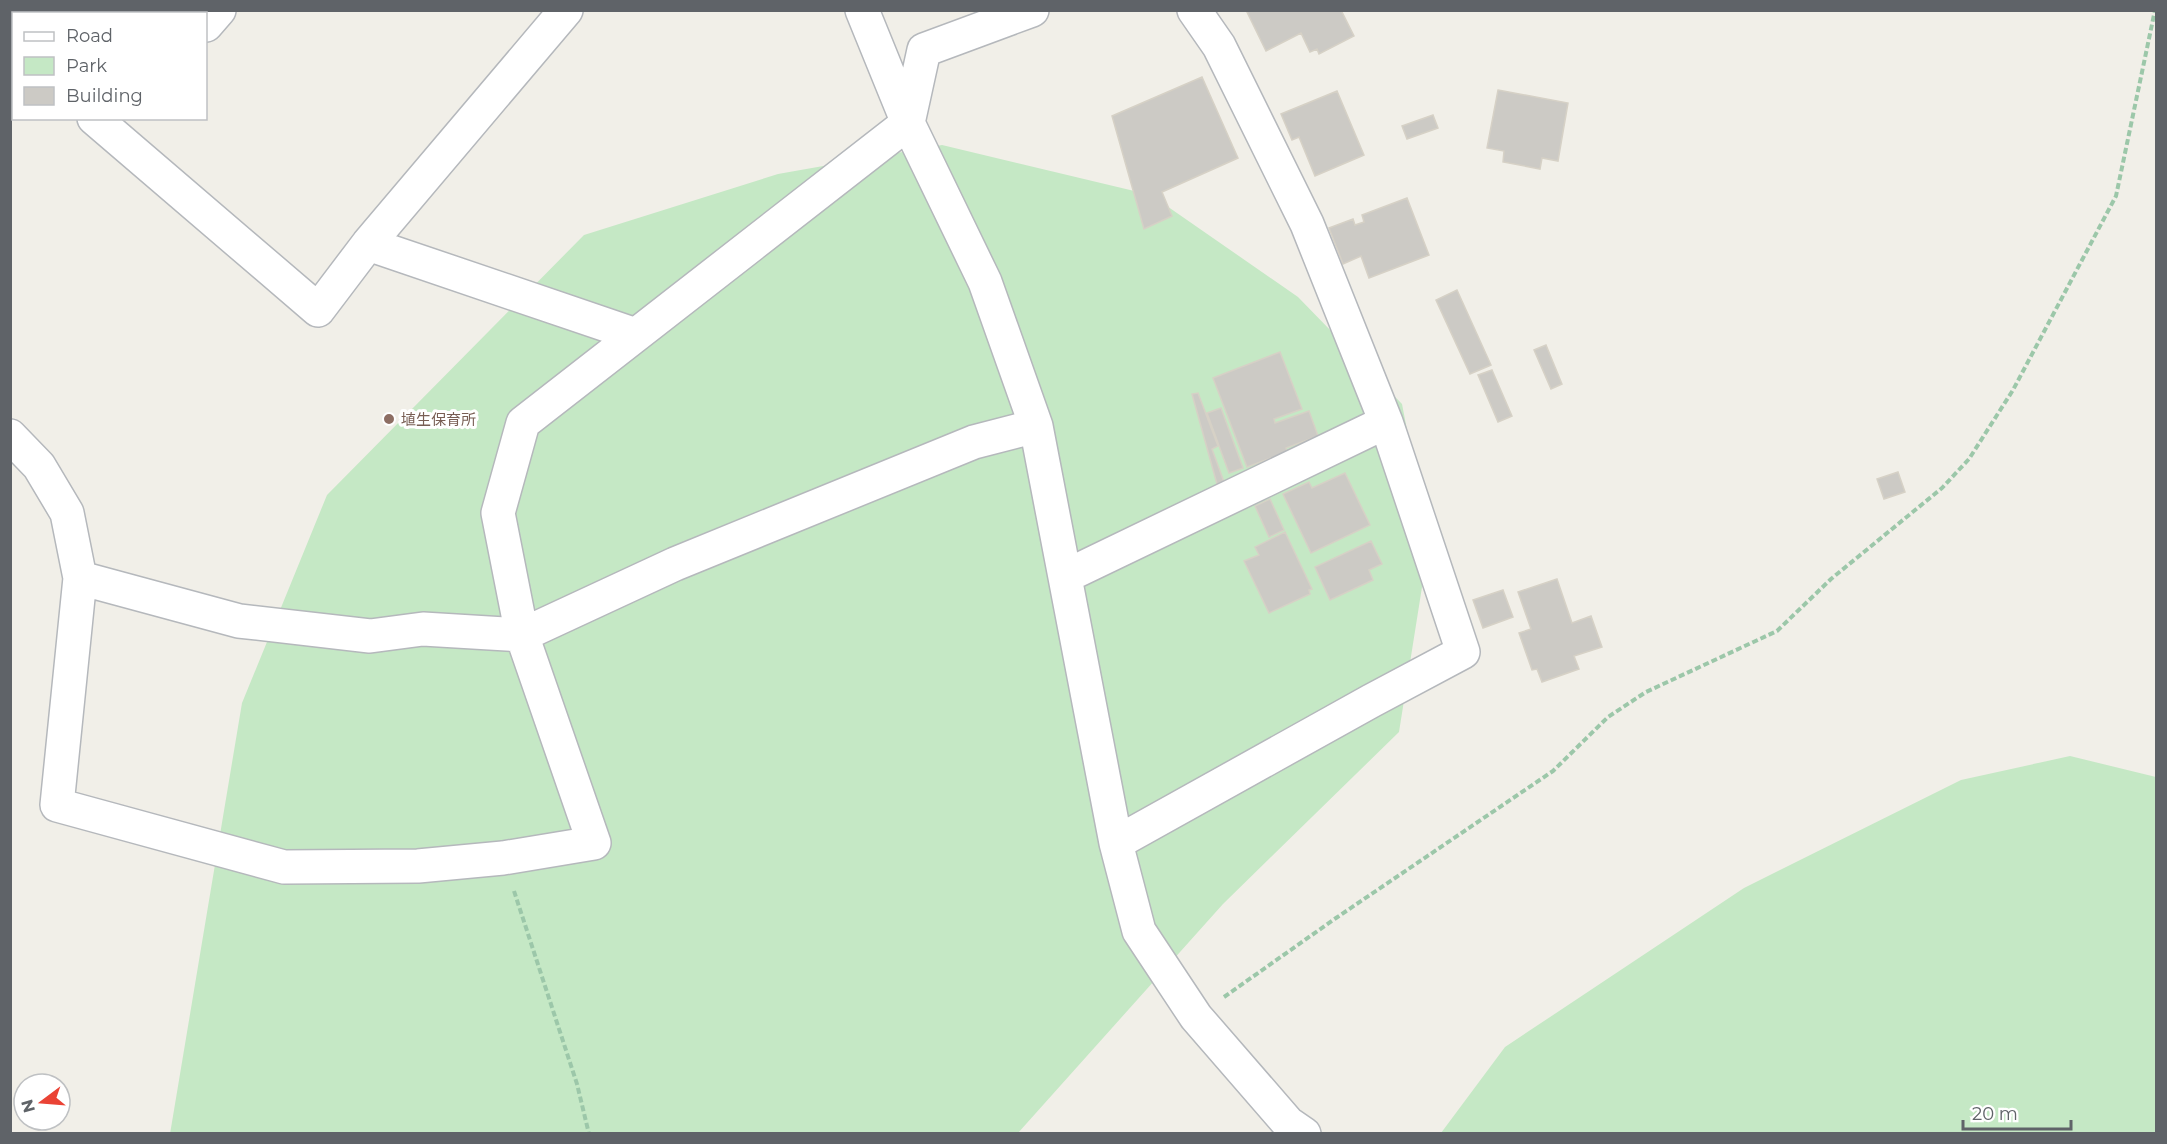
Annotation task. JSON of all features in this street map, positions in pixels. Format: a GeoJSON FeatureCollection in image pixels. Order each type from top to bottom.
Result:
{"type":"FeatureCollection","features":[{"type":"Feature","properties":{"kind":"street"},"geometry":{"type":"LineString","coordinates":[[207,24],[219,10]]}},
{"type":"Feature","properties":{"kind":"street"},"geometry":{"type":"LineString","coordinates":[[108,123],[318,310],[368,244],[566,10]]}},
{"type":"Feature","properties":{"kind":"street"},"geometry":{"type":"LineString","coordinates":[[862,10],[908,123],[985,282],[1036,426],[1116,843],[1139,931],[1196,1017],[1287,1123],[1304,1134]]}},
{"type":"Feature","properties":{"kind":"street"},"geometry":{"type":"LineString","coordinates":[[10,436],[39,466],[67,513],[80,578],[57,805],[284,867],[418,866],[503,858],[594,843],[522,636],[498,513],[523,423],[908,123],[924,50],[1032,10]]}},
{"type":"Feature","properties":{"kind":"street"},"geometry":{"type":"LineString","coordinates":[[1116,843],[1463,652],[1386,423],[1307,224],[1219,46],[1194,10]]}},
{"type":"Feature","properties":{"kind":"street"},"geometry":{"type":"LineString","coordinates":[[368,244],[636,335]]}},
{"type":"Feature","properties":{"kind":"street"},"geometry":{"type":"LineString","coordinates":[[1066,576],[1386,423]]}},
{"type":"Feature","properties":{"kind":"street"},"geometry":{"type":"LineString","coordinates":[[80,578],[239,621],[370,636],[423,629],[522,636],[675,564],[974,442],[1036,426]]}},
{"type":"Feature","properties":{"kind":"path"},"geometry":{"type":"LineString","coordinates":[[1196,1017],[1336,918],[1553,771],[1608,717],[1646,692],[1777,631],[1831,579],[1942,488],[1969,459],[2013,390],[2116,196],[2155,10]]}},
{"type":"Feature","properties":{"kind":"path"},"geometry":{"type":"LineString","coordinates":[[503,858],[578,1084],[589,1134]]}},
{"type":"Feature","properties":{"kind":"green space"},"geometry":{"type":"Polygon","coordinates":[[[942,145],[1151,195],[1298,297],[1402,404],[1429,543],[1399,732],[1223,904],[1018,1133],[170,1134],[242,703],[327,495],[584,235],[778,174],[942,145]]]}},
{"type":"Feature","properties":{"kind":"green space"},"geometry":{"type":"Polygon","coordinates":[[[2070,756],[2156,777],[2156,1133],[1441,1133],[1505,1047],[1744,888],[1961,780],[2070,756]]]}},
{"type":"Feature","properties":{"kind":"building"},"geometry":{"type":"Polygon","coordinates":[[[1246,10],[1341,10],[1354,36],[1319,54],[1317,49],[1310,52],[1301,33],[1266,51],[1246,10]]]}},
{"type":"Feature","properties":{"kind":"building"},"geometry":{"type":"Polygon","coordinates":[[[1202,77],[1238,158],[1162,192],[1172,216],[1144,229],[1112,116],[1202,77]]]}},
{"type":"Feature","properties":{"kind":"building"},"geometry":{"type":"Polygon","coordinates":[[[1498,90],[1568,103],[1558,161],[1542,158],[1540,169],[1503,162],[1504,151],[1487,148],[1498,90]]]}},
{"type":"Feature","properties":{"kind":"building"},"geometry":{"type":"Polygon","coordinates":[[[1337,91],[1364,155],[1315,176],[1299,137],[1292,140],[1281,114],[1337,91]]]}},
{"type":"Feature","properties":{"kind":"building"},"geometry":{"type":"Polygon","coordinates":[[[1433,115],[1438,128],[1407,139],[1402,126],[1433,115]]]}},
{"type":"Feature","properties":{"kind":"building"},"geometry":{"type":"Polygon","coordinates":[[[1407,198],[1429,255],[1369,278],[1361,256],[1343,264],[1329,228],[1353,219],[1355,225],[1364,222],[1362,215],[1407,198]]]}},
{"type":"Feature","properties":{"kind":"building"},"geometry":{"type":"Polygon","coordinates":[[[1457,290],[1491,365],[1470,374],[1436,300],[1457,290]]]}},
{"type":"Feature","properties":{"kind":"building"},"geometry":{"type":"Polygon","coordinates":[[[1546,345],[1562,384],[1551,389],[1534,350],[1546,345]]]}},
{"type":"Feature","properties":{"kind":"building"},"geometry":{"type":"Polygon","coordinates":[[[1280,352],[1302,409],[1274,419],[1275,423],[1309,411],[1318,436],[1286,448],[1287,452],[1247,467],[1213,378],[1280,352]]]}},
{"type":"Feature","properties":{"kind":"building"},"geometry":{"type":"Polygon","coordinates":[[[1492,370],[1512,416],[1498,422],[1478,375],[1492,370]]]}},
{"type":"Feature","properties":{"kind":"building"},"geometry":{"type":"Polygon","coordinates":[[[1198,393],[1218,446],[1212,449],[1224,482],[1217,484],[1192,394],[1198,393]]]}},
{"type":"Feature","properties":{"kind":"building"},"geometry":{"type":"Polygon","coordinates":[[[1221,408],[1243,468],[1229,473],[1207,413],[1221,408]]]}},
{"type":"Feature","properties":{"kind":"building"},"geometry":{"type":"Polygon","coordinates":[[[1898,472],[1905,492],[1884,499],[1877,479],[1898,472]]]}},
{"type":"Feature","properties":{"kind":"building"},"geometry":{"type":"Polygon","coordinates":[[[1345,473],[1370,525],[1311,553],[1283,494],[1309,482],[1312,488],[1345,473]]]}},
{"type":"Feature","properties":{"kind":"building"},"geometry":{"type":"Polygon","coordinates":[[[1270,499],[1284,530],[1269,537],[1255,506],[1270,499]]]}},
{"type":"Feature","properties":{"kind":"building"},"geometry":{"type":"Polygon","coordinates":[[[1285,532],[1312,589],[1309,590],[1310,594],[1269,613],[1244,561],[1259,555],[1255,547],[1285,532]]]}},
{"type":"Feature","properties":{"kind":"building"},"geometry":{"type":"Polygon","coordinates":[[[1371,541],[1382,564],[1369,570],[1373,580],[1330,600],[1315,567],[1371,541]]]}},
{"type":"Feature","properties":{"kind":"building"},"geometry":{"type":"Polygon","coordinates":[[[1557,579],[1572,623],[1591,616],[1602,647],[1574,656],[1579,669],[1542,682],[1537,669],[1532,670],[1519,633],[1531,629],[1518,592],[1557,579]]]}},
{"type":"Feature","properties":{"kind":"building"},"geometry":{"type":"Polygon","coordinates":[[[1503,590],[1513,617],[1483,628],[1473,600],[1503,590]]]}},
{"type":"Feature","properties":{"kind":"place","name":"埴生保育所"},"geometry":{"type":"Point","coordinates":[389,419]}}]}
